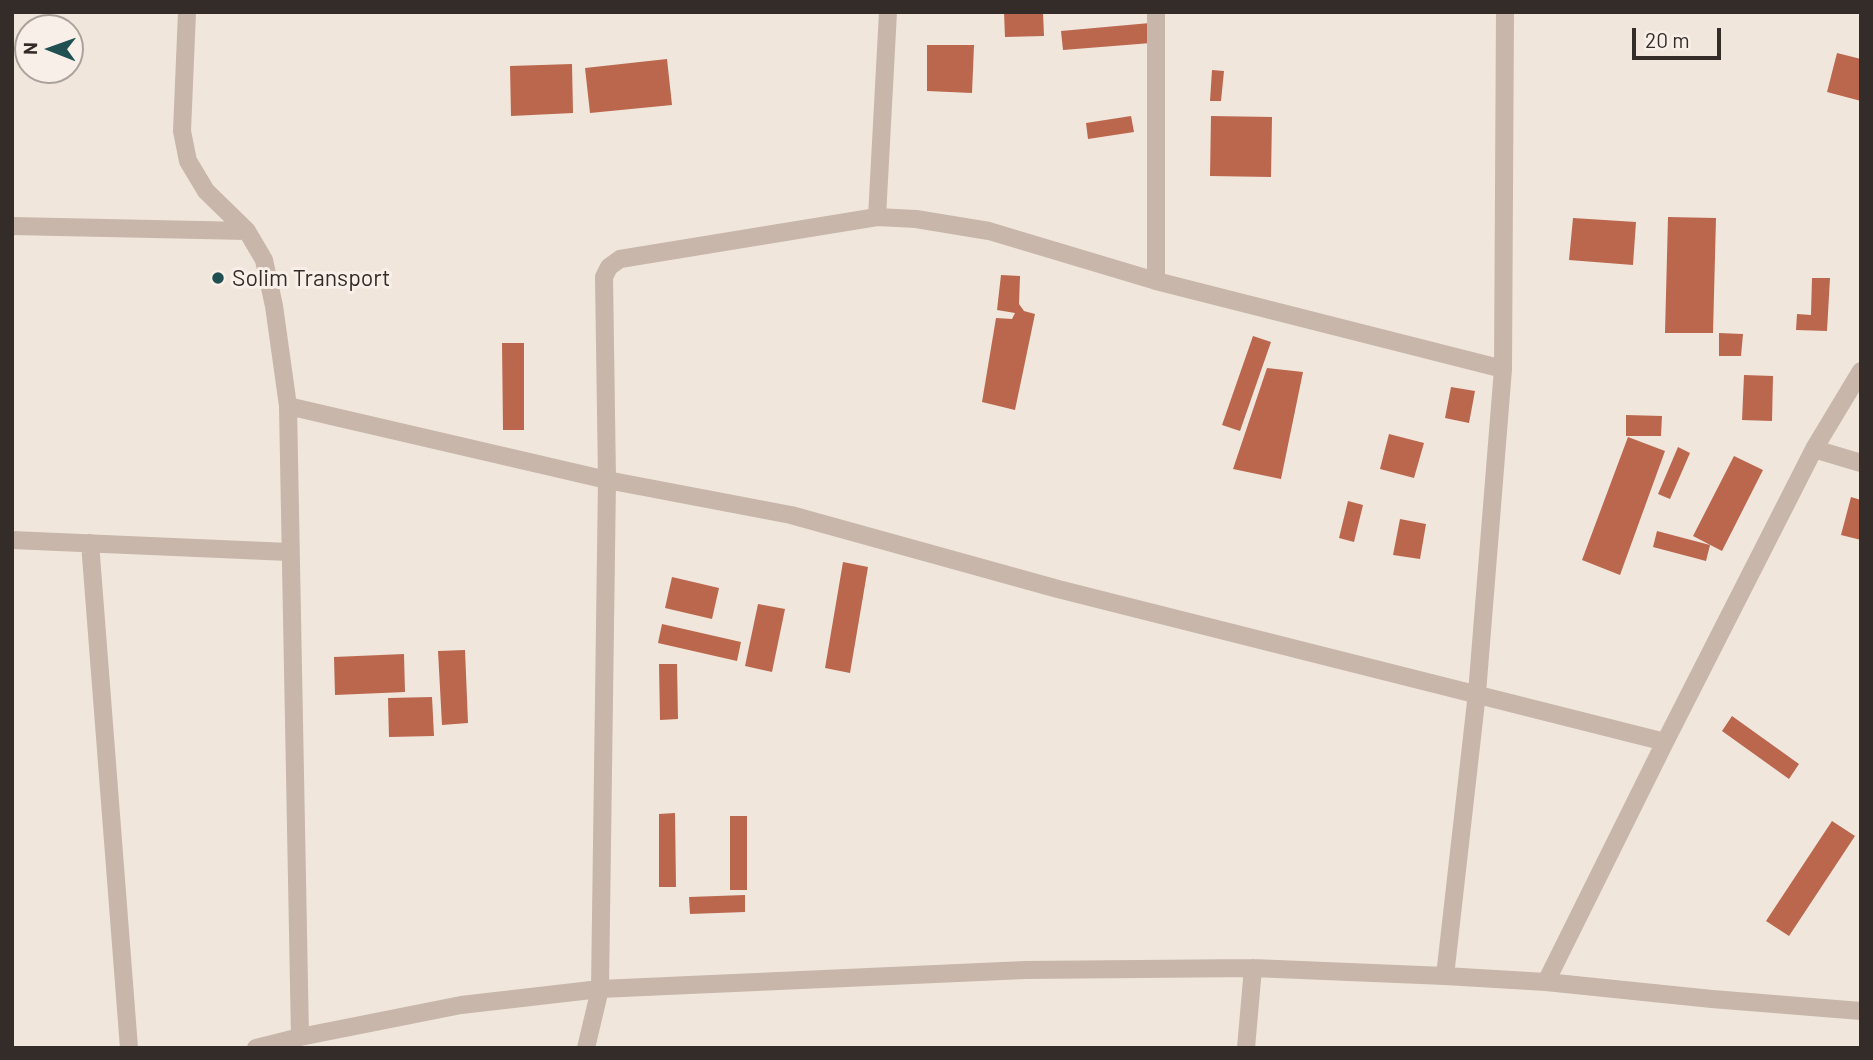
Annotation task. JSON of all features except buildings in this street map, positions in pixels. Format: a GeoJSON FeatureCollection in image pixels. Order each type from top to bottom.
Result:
{"type":"FeatureCollection","features":[{"type":"Feature","properties":{"kind":"street"},"geometry":{"type":"LineString","coordinates":[[187,12],[183,131],[188,161],[206,191],[247,231],[264,260],[274,306],[288,406],[300,1037]]}},
{"type":"Feature","properties":{"kind":"street"},"geometry":{"type":"LineString","coordinates":[[877,217],[888,12]]}},
{"type":"Feature","properties":{"kind":"street"},"geometry":{"type":"LineString","coordinates":[[1156,12],[1156,281]]}},
{"type":"Feature","properties":{"kind":"street"},"geometry":{"type":"LineString","coordinates":[[1445,976],[1477,693],[1503,369],[1505,12]]}},
{"type":"Feature","properties":{"kind":"street"},"geometry":{"type":"LineString","coordinates":[[586,1048],[600,989],[607,480],[604,277],[609,267],[620,260],[877,217],[916,219],[989,231],[1156,281],[1503,369]]}},
{"type":"Feature","properties":{"kind":"street"},"geometry":{"type":"LineString","coordinates":[[12,226],[247,231]]}},
{"type":"Feature","properties":{"kind":"street"},"geometry":{"type":"LineString","coordinates":[[1546,982],[1814,449],[1861,371]]}},
{"type":"Feature","properties":{"kind":"street"},"geometry":{"type":"LineString","coordinates":[[288,406],[607,480],[791,515],[1058,589],[1665,742]]}},
{"type":"Feature","properties":{"kind":"street"},"geometry":{"type":"LineString","coordinates":[[1814,449],[1861,463]]}},
{"type":"Feature","properties":{"kind":"street"},"geometry":{"type":"LineString","coordinates":[[12,540],[289,552]]}},
{"type":"Feature","properties":{"kind":"street"},"geometry":{"type":"LineString","coordinates":[[90,543],[129,1048]]}},
{"type":"Feature","properties":{"kind":"street"},"geometry":{"type":"LineString","coordinates":[[1246,1048],[1253,968]]}},
{"type":"Feature","properties":{"kind":"street"},"geometry":{"type":"LineString","coordinates":[[256,1048],[461,1005],[600,989],[1025,970],[1253,968],[1445,976],[1546,982],[1861,1012]]}},
{"type":"Feature","properties":{"kind":"place","name":"Solim Transport"},"geometry":{"type":"Point","coordinates":[218,278]}}]}
